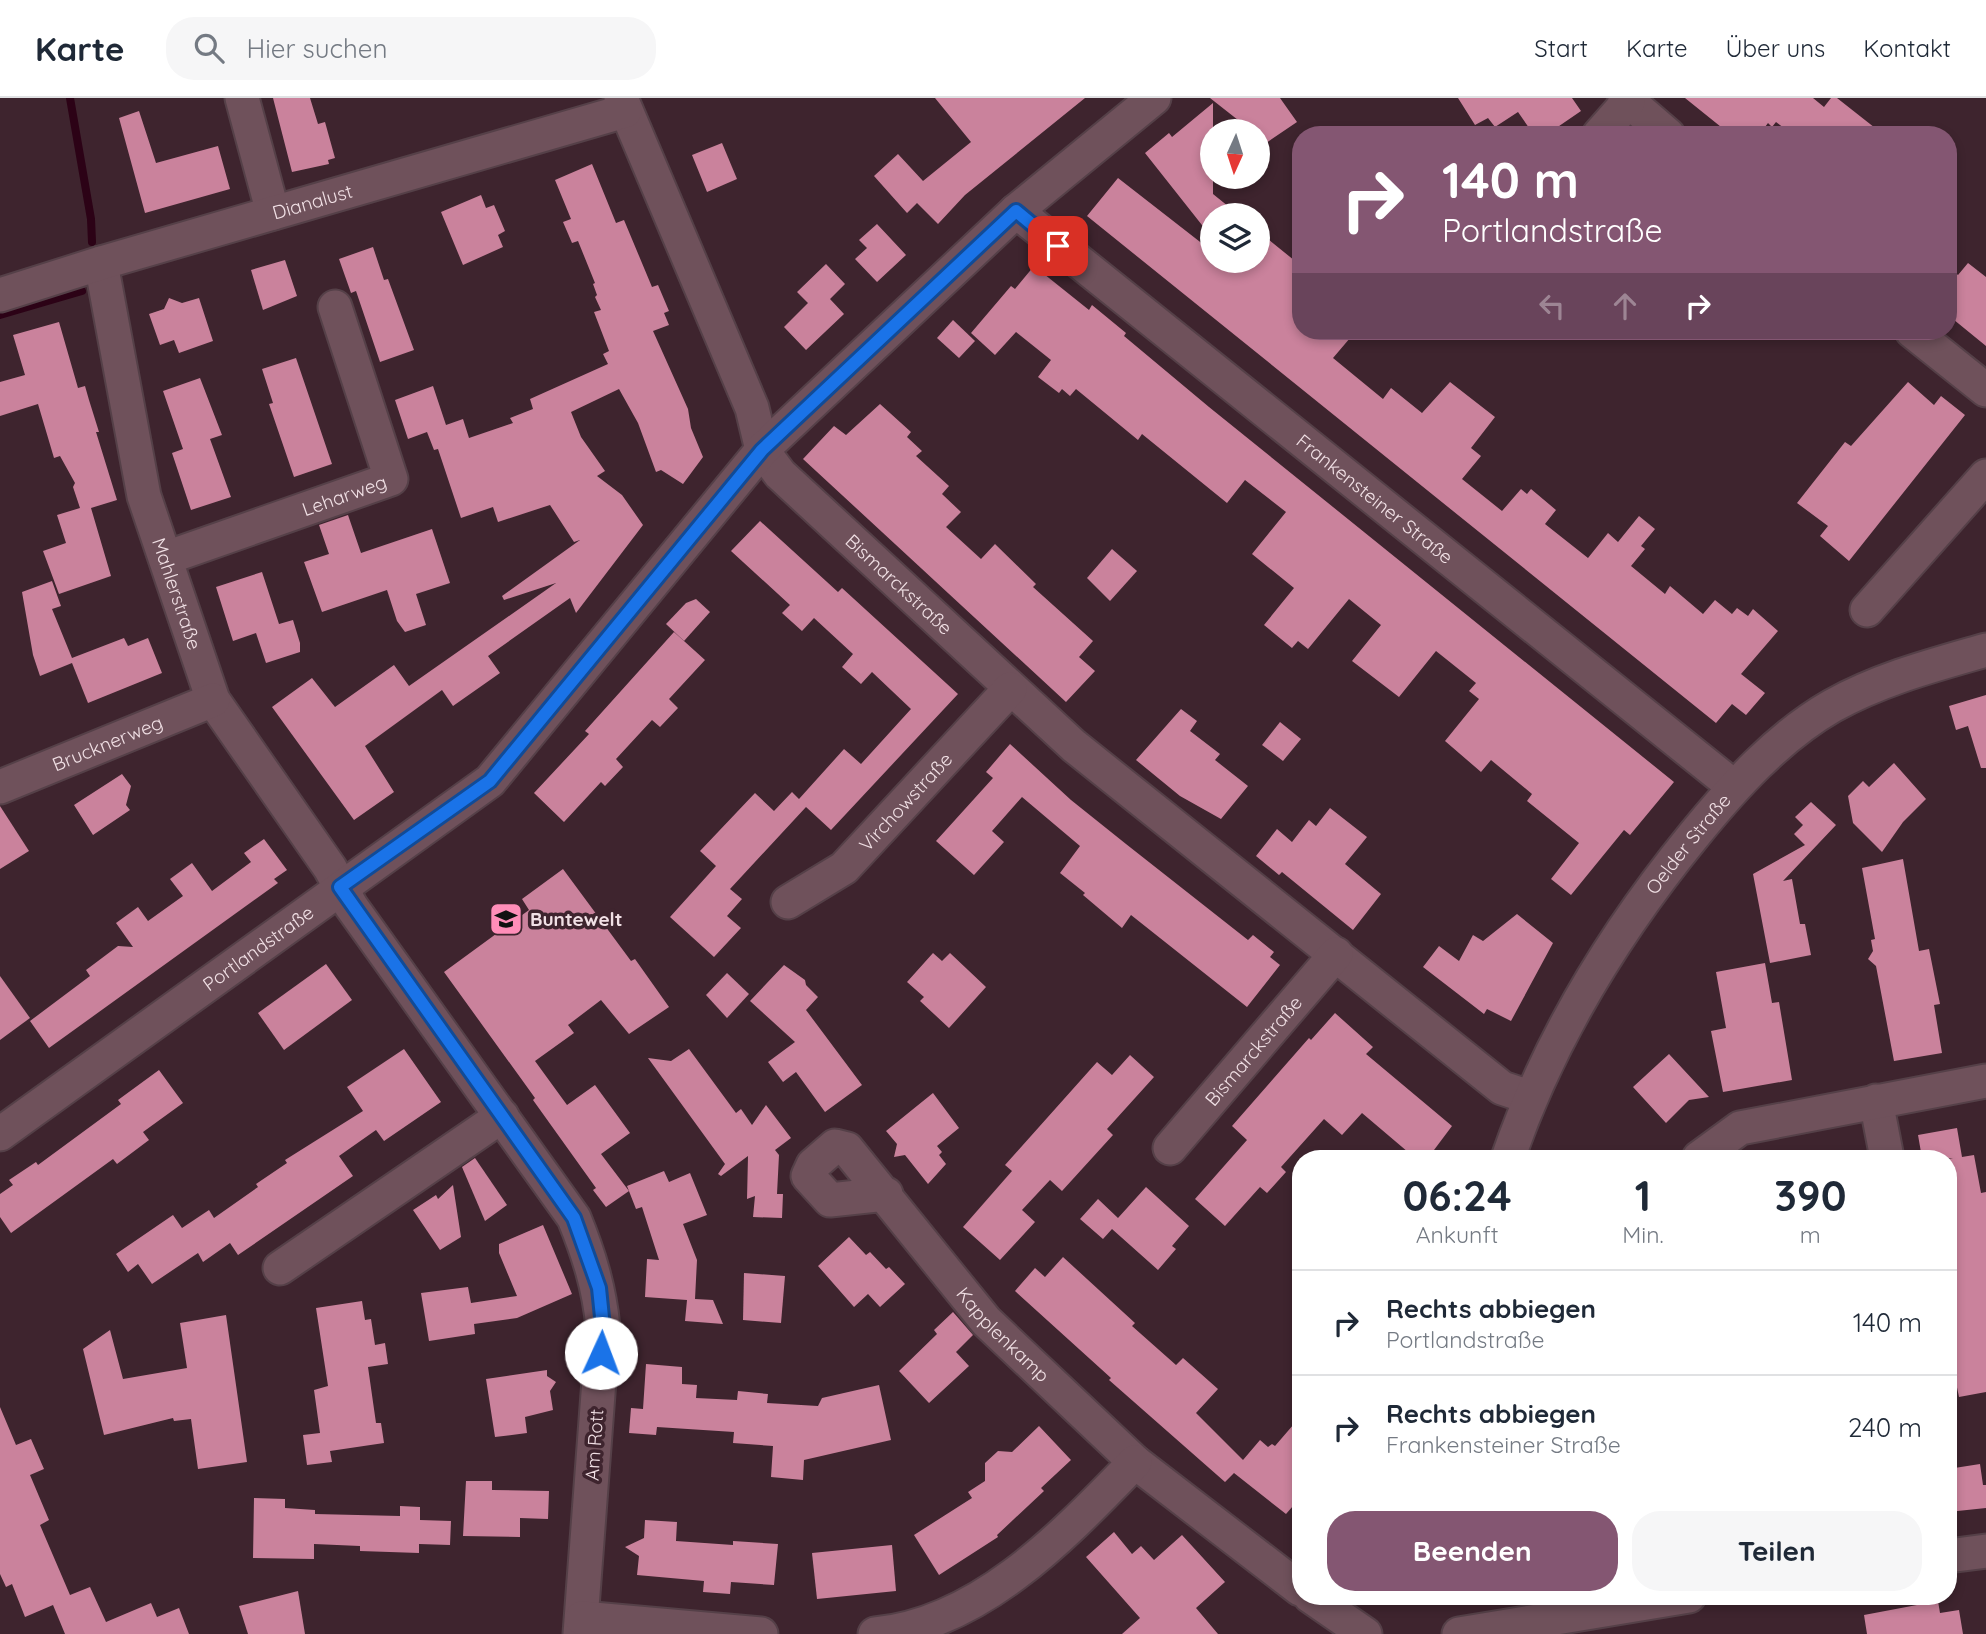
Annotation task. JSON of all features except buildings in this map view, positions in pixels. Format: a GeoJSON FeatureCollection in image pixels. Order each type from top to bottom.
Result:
{"type":"FeatureCollection","features":[{"type":"Feature","properties":{"kind":"street"},"geometry":{"type":"LineString","coordinates":[[242,98],[273,213]]}},
{"type":"Feature","properties":{"kind":"street","name":"Portlandstraße"},"geometry":{"type":"LineString","coordinates":[[0,1134],[499,772],[762,450],[1016,211],[1154,98]]}},
{"type":"Feature","properties":{"kind":"street"},"geometry":{"type":"LineString","coordinates":[[1606,126],[1626,100],[1657,126]]}},
{"type":"Feature","properties":{"kind":"street","name":"Dianalust"},"geometry":{"type":"LineString","coordinates":[[0,295],[623,105]]}},
{"type":"Feature","properties":{"kind":"street","name":"Bismarckstraße"},"geometry":{"type":"LineString","coordinates":[[623,105],[752,408],[762,450],[780,474],[1074,746],[1502,1088],[1529,1097]]}},
{"type":"Feature","properties":{"kind":"street","name":"Frankensteiner Straße"},"geometry":{"type":"LineString","coordinates":[[1016,211],[1733,786]]}},
{"type":"Feature","properties":{"kind":"street","name":"Mahlerstraße"},"geometry":{"type":"LineString","coordinates":[[101,263],[144,496],[214,700],[330,868],[340,887]]}},
{"type":"Feature","properties":{"kind":"street","name":"Leharweg"},"geometry":{"type":"LineString","coordinates":[[166,558],[391,480],[335,307]]}},
{"type":"Feature","properties":{"kind":"street"},"geometry":{"type":"LineString","coordinates":[[1923,340],[1986,390]]}},
{"type":"Feature","properties":{"kind":"street"},"geometry":{"type":"LineString","coordinates":[[1867,610],[1986,476]]}},
{"type":"Feature","properties":{"kind":"street","name":"Oelder Straße"},"geometry":{"type":"LineString","coordinates":[[1511,1150],[1529,1097],[1586,987],[1617,935],[1651,887],[1733,786],[1801,728],[1832,706],[1899,675],[1986,650]]}},
{"type":"Feature","properties":{"kind":"street","name":"Virchowstraße"},"geometry":{"type":"LineString","coordinates":[[788,902],[844,868],[1010,688]]}},
{"type":"Feature","properties":{"kind":"street","name":"Brucknerweg"},"geometry":{"type":"LineString","coordinates":[[0,788],[214,700]]}},
{"type":"Feature","properties":{"kind":"street","name":"Am Rott"},"geometry":{"type":"LineString","coordinates":[[340,887],[574,1218],[599,1288],[603,1327],[581,1626]]}},
{"type":"Feature","properties":{"kind":"street","name":"Bismarckstraße"},"geometry":{"type":"LineString","coordinates":[[1170,1148],[1336,954]]}},
{"type":"Feature","properties":{"kind":"street"},"geometry":{"type":"LineString","coordinates":[[1707,1150],[1740,1128],[1986,1081]]}},
{"type":"Feature","properties":{"kind":"street"},"geometry":{"type":"LineString","coordinates":[[1876,1101],[1885,1150]]}},
{"type":"Feature","properties":{"kind":"street"},"geometry":{"type":"LineString","coordinates":[[280,1268],[502,1116]]}},
{"type":"Feature","properties":{"kind":"street","name":"Kapplenkamp"},"geometry":{"type":"LineString","coordinates":[[886,1194],[986,1321],[1135,1462],[1292,1583]]}},
{"type":"Feature","properties":{"kind":"street"},"geometry":{"type":"LineString","coordinates":[[875,1634],[901,1632],[944,1616],[983,1595],[1025,1566],[1135,1462]]}},
{"type":"Feature","properties":{"kind":"street"},"geometry":{"type":"LineString","coordinates":[[1957,1555],[1986,1551]]}},
{"type":"Feature","properties":{"kind":"street"},"geometry":{"type":"LineString","coordinates":[[1324,1605],[1347,1620]]}},
{"type":"Feature","properties":{"kind":"street"},"geometry":{"type":"LineString","coordinates":[[1459,1634],[1635,1605]]}},
{"type":"Feature","properties":{"kind":"street"},"geometry":{"type":"LineString","coordinates":[[581,1626],[761,1634]]}},
{"type":"Feature","properties":{"kind":"waterway"},"geometry":{"type":"LineString","coordinates":[[70,98],[91,219],[92,242]]}},
{"type":"Feature","properties":{"kind":"waterway"},"geometry":{"type":"LineString","coordinates":[[0,315],[82,291]]}},
{"type":"Feature","properties":{"kind":"place","name":"Buntewelt"},"geometry":{"type":"Point","coordinates":[506,919]}},
{"type":"Feature","properties":{"kind":"route"},"geometry":{"type":"LineString","coordinates":[[601,1353],[603,1327],[599,1288],[591,1258],[574,1218],[340,887],[490,781],[509,762],[729,487],[762,450],[1016,211],[1058,246]]}}]}
